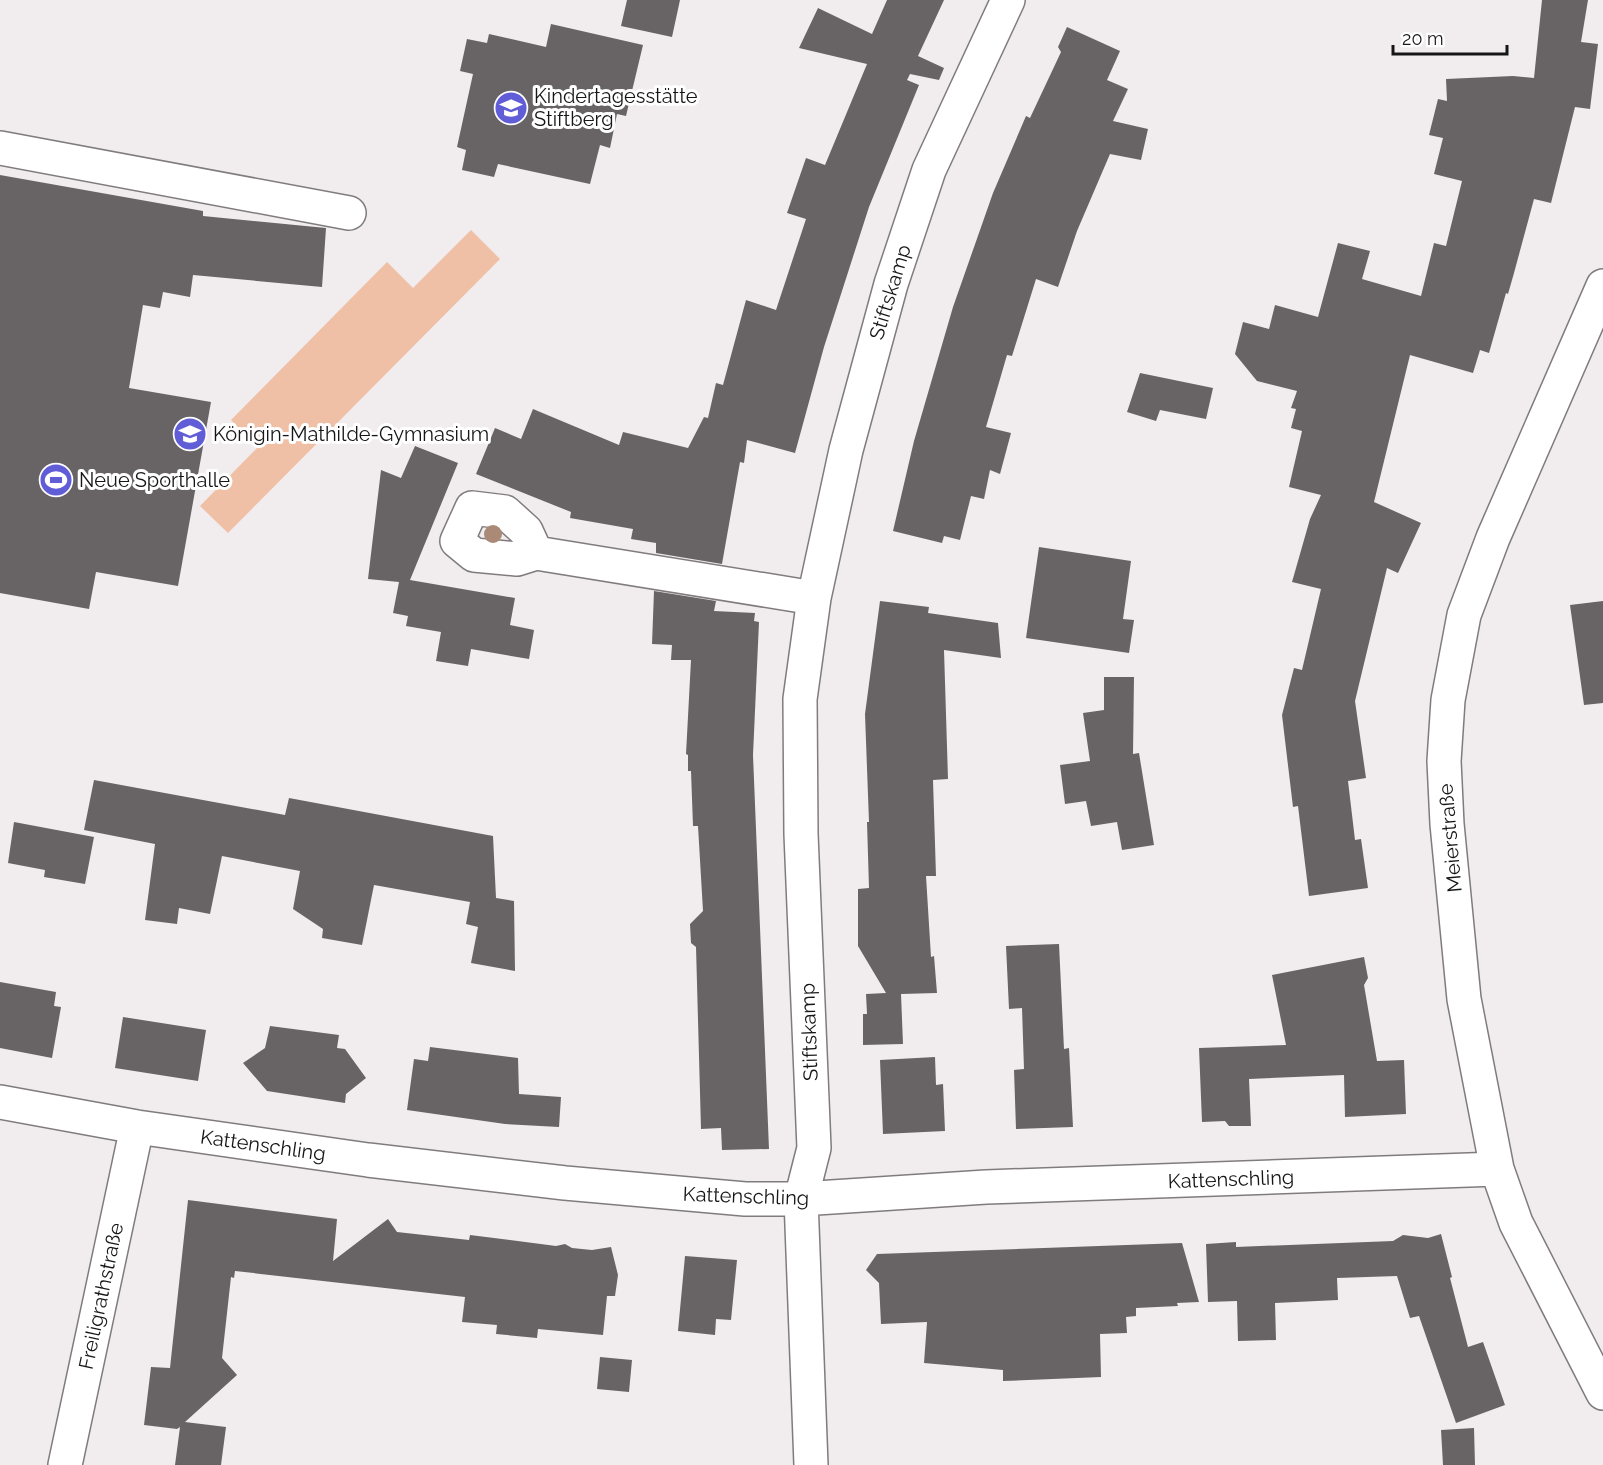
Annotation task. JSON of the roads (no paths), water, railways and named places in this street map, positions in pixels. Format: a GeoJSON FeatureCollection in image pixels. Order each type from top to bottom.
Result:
{"type":"FeatureCollection","features":[{"type":"Feature","properties":{"kind":"street","name":"Stiftskamp"},"geometry":{"type":"LineString","coordinates":[[811,1465],[801,1199],[814,1149],[801,834],[800,699],[814,598],[846,450],[891,284],[929,170],[1008,0]]}},
{"type":"Feature","properties":{"kind":"street"},"geometry":{"type":"LineString","coordinates":[[0,148],[349,213]]}},
{"type":"Feature","properties":{"kind":"street","name":"Meierstraße"},"geometry":{"type":"LineString","coordinates":[[1603,286],[1493,538],[1464,615],[1448,700],[1443,761],[1464,999],[1497,1169],[1516,1223],[1603,1393]]}},
{"type":"Feature","properties":{"kind":"street"},"geometry":{"type":"LineString","coordinates":[[536,553],[814,598]]}},
{"type":"Feature","properties":{"kind":"street","name":"Kattenschling"},"geometry":{"type":"LineString","coordinates":[[0,1102],[137,1127],[368,1160],[565,1183],[745,1199],[801,1199],[986,1187],[1497,1169]]}},
{"type":"Feature","properties":{"kind":"street","name":"Freiligrathstraße"},"geometry":{"type":"LineString","coordinates":[[66,1465],[137,1127]]}},
{"type":"Feature","properties":{"kind":"place","name":"Kindertagesstätte Stiftberg"},"geometry":{"type":"Point","coordinates":[511,108]}},
{"type":"Feature","properties":{"kind":"place","name":"Königin-Mathilde-Gymnasium"},"geometry":{"type":"Point","coordinates":[190,434]}},
{"type":"Feature","properties":{"kind":"place","name":"Neue Sporthalle"},"geometry":{"type":"Point","coordinates":[56,480]}}]}
